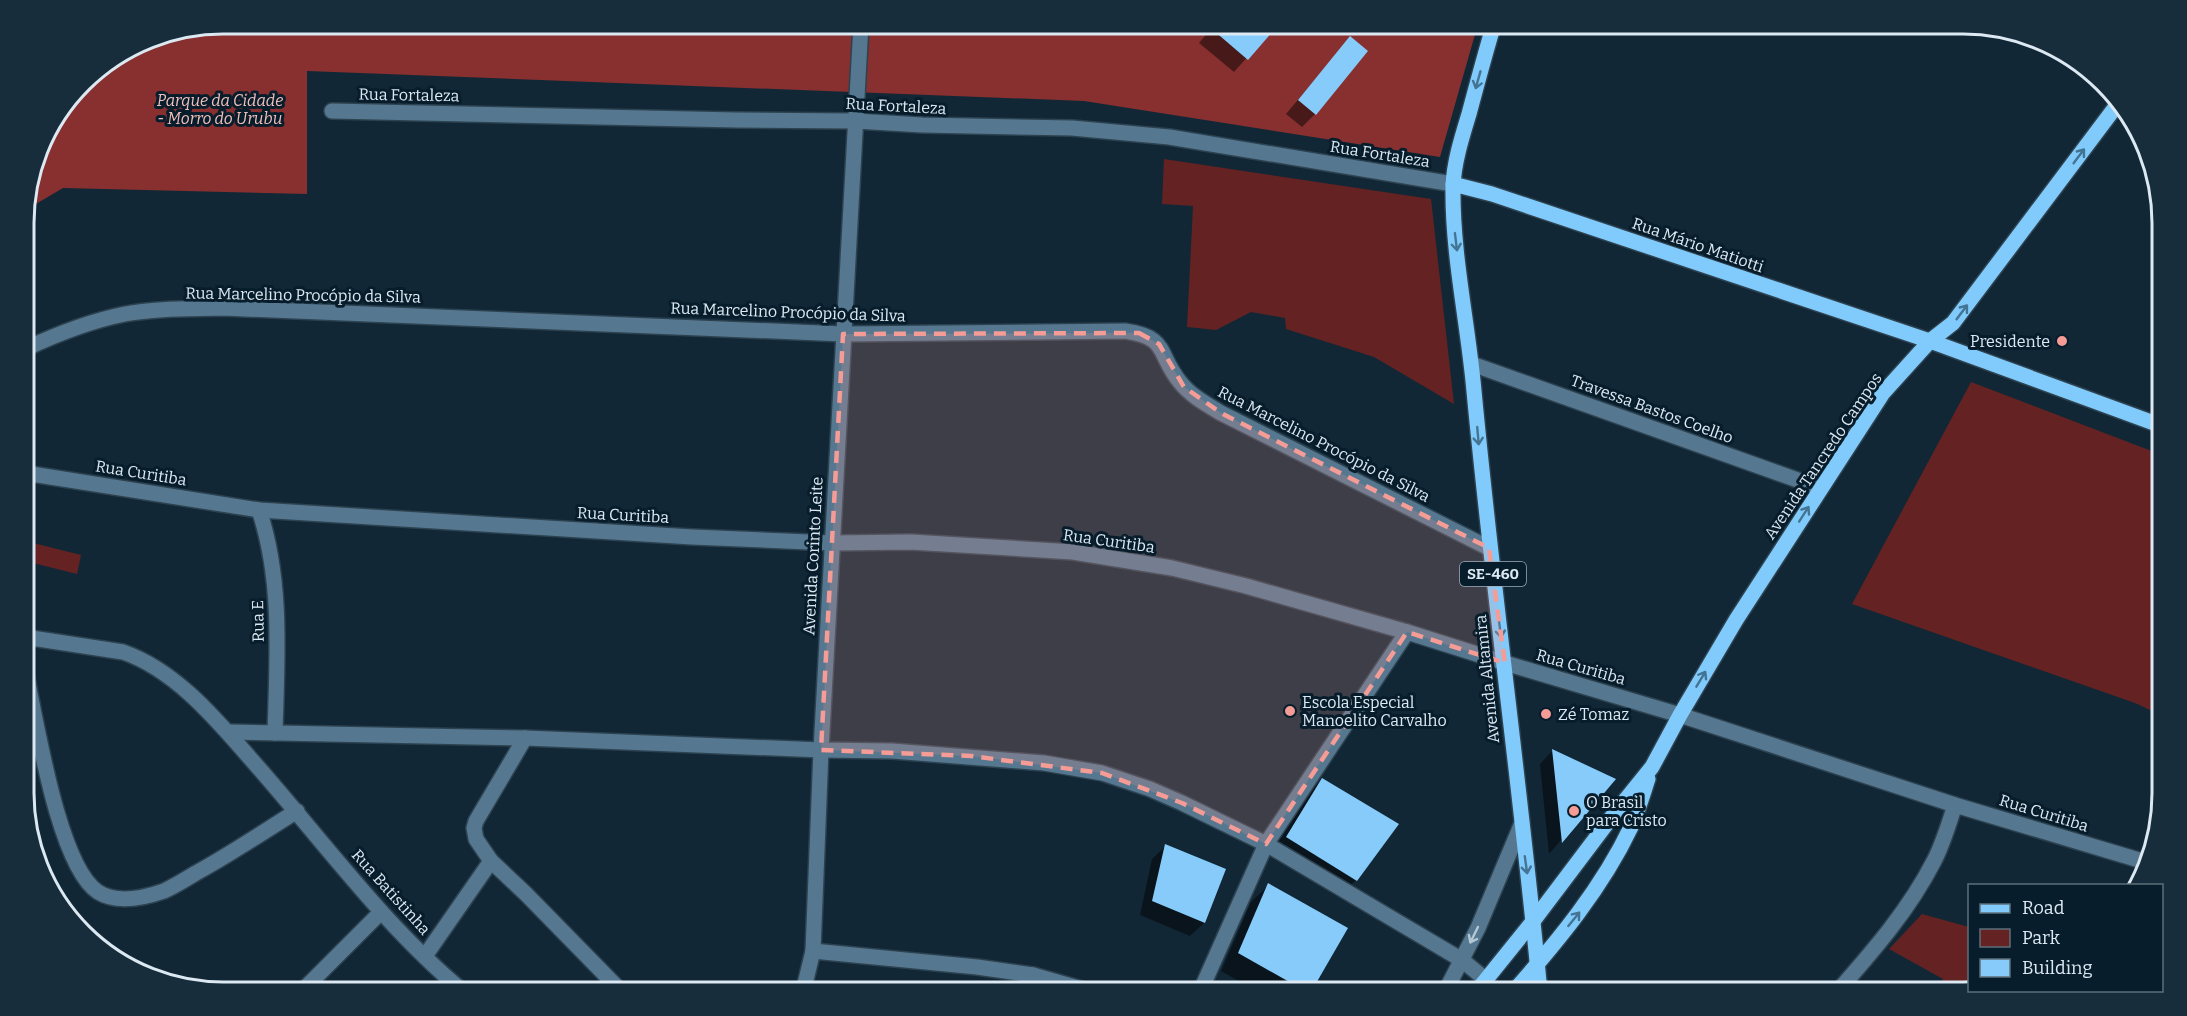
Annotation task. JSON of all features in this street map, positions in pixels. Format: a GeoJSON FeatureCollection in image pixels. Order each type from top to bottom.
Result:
{"type":"FeatureCollection","features":[{"type":"Feature","properties":{"kind":"main road","name":"SE-460"},"geometry":{"type":"LineString","coordinates":[[1453,184],[1460,146],[1491,34]]}},
{"type":"Feature","properties":{"kind":"main road","name":"Avenida Tancredo Campos"},"geometry":{"type":"LineString","coordinates":[[1522,981],[1584,906],[1618,854],[1633,824],[1652,767],[1680,715],[1736,620],[1883,393],[1930,341],[1953,323],[2113,110]]}},
{"type":"Feature","properties":{"kind":"main road","name":"Rua Mário Matiotti"},"geometry":{"type":"LineString","coordinates":[[1453,184],[1503,198],[1930,341],[2152,422]]}},
{"type":"Feature","properties":{"kind":"main road","name":"Avenida Altamira"},"geometry":{"type":"LineString","coordinates":[[1453,184],[1455,230],[1472,364],[1489,548],[1505,663],[1539,981]]}},
{"type":"Feature","properties":{"kind":"main road","name":"Avenida Tancredo Campos"},"geometry":{"type":"LineString","coordinates":[[1483,981],[1534,921],[1652,767]]}},
{"type":"Feature","properties":{"kind":"street","name":"Avenida Corinto Leite"},"geometry":{"type":"LineString","coordinates":[[806,982],[813,951],[821,750],[860,35]]}},
{"type":"Feature","properties":{"kind":"street","name":"Rua Fortaleza"},"geometry":{"type":"LineString","coordinates":[[332,111],[856,121],[922,126],[1072,128],[1169,137],[1453,184]]}},
{"type":"Feature","properties":{"kind":"street","name":"Rua Marcelino Procópio da Silva"},"geometry":{"type":"LineString","coordinates":[[35,345],[69,329],[125,314],[223,308],[843,334],[1125,331],[1139,333],[1159,344],[1184,387],[1221,414],[1489,548]]}},
{"type":"Feature","properties":{"kind":"street","name":"Travessa Bastos Coelho"},"geometry":{"type":"LineString","coordinates":[[1472,364],[1820,488]]}},
{"type":"Feature","properties":{"kind":"street","name":"Rua Curitiba"},"geometry":{"type":"LineString","coordinates":[[35,475],[260,510],[656,535],[832,543],[911,542],[1073,552],[1172,568],[1246,585],[1407,632],[1680,715],[1955,805],[2140,860]]}},
{"type":"Feature","properties":{"kind":"street","name":"Rua E"},"geometry":{"type":"LineString","coordinates":[[260,510],[270,543],[276,594],[276,733]]}},
{"type":"Feature","properties":{"kind":"street"},"geometry":{"type":"LineString","coordinates":[[1205,981],[1266,844],[1407,632]]}},
{"type":"Feature","properties":{"kind":"street","name":"Rua Batistinha"},"geometry":{"type":"LineString","coordinates":[[34,638],[103,648],[134,656],[160,671],[228,732],[381,912],[453,982]]}},
{"type":"Feature","properties":{"kind":"street"},"geometry":{"type":"LineString","coordinates":[[34,708],[57,817],[79,869],[96,890],[104,895],[115,898],[140,898],[166,890],[230,854],[297,811]]}},
{"type":"Feature","properties":{"kind":"street"},"geometry":{"type":"LineString","coordinates":[[228,732],[525,738],[892,751],[1044,763],[1102,773],[1182,802],[1266,844],[1462,960],[1477,981]]}},
{"type":"Feature","properties":{"kind":"street"},"geometry":{"type":"LineString","coordinates":[[525,738],[474,825],[476,839],[491,861],[611,982]]}},
{"type":"Feature","properties":{"kind":"street"},"geometry":{"type":"LineString","coordinates":[[1847,981],[1885,938],[1914,896],[1935,860],[1955,805]]}},
{"type":"Feature","properties":{"kind":"street"},"geometry":{"type":"LineString","coordinates":[[1451,981],[1478,928],[1522,823]]}},
{"type":"Feature","properties":{"kind":"street"},"geometry":{"type":"LineString","coordinates":[[425,956],[491,861]]}},
{"type":"Feature","properties":{"kind":"street"},"geometry":{"type":"LineString","coordinates":[[311,982],[381,912]]}},
{"type":"Feature","properties":{"kind":"street"},"geometry":{"type":"LineString","coordinates":[[813,951],[977,967],[1033,975],[1056,982]]}},
{"type":"Feature","properties":{"kind":"street"},"geometry":{"type":"LineString","coordinates":[[1031,982],[1033,975]]}},
{"type":"Feature","properties":{"kind":"highlighted area"},"geometry":{"type":"Polygon","coordinates":[[[1139,333],[1159,344],[1184,387],[1221,413],[1489,548],[1505,663],[1407,632],[1266,844],[1182,803],[1102,773],[971,756],[821,750],[843,334],[1139,333]]]}},
{"type":"Feature","properties":{"kind":"green space","name":"Parque da Cidade - Morro do Urubu"},"geometry":{"type":"Polygon","coordinates":[[[1475,34],[1440,157],[1084,101],[307,71],[307,194],[63,188],[36,204],[41,175],[49,151],[66,119],[90,90],[119,66],[151,49],[187,38],[212,35],[1475,34]]]}},
{"type":"Feature","properties":{"kind":"green space"},"geometry":{"type":"Polygon","coordinates":[[[1164,159],[1431,199],[1454,404],[1374,357],[1286,329],[1285,318],[1251,312],[1216,330],[1187,327],[1193,206],[1162,204],[1164,159]]]}},
{"type":"Feature","properties":{"kind":"green space"},"geometry":{"type":"Polygon","coordinates":[[[1971,382],[2152,451],[2152,711],[1852,604],[1971,382]]]}},
{"type":"Feature","properties":{"kind":"green space"},"geometry":{"type":"Polygon","coordinates":[[[34,543],[81,555],[77,574],[34,563],[34,543]]]}},
{"type":"Feature","properties":{"kind":"green space"},"geometry":{"type":"Polygon","coordinates":[[[1922,914],[1968,927],[1968,981],[1942,981],[1943,979],[1889,949],[1922,914]]]}},
{"type":"Feature","properties":{"kind":"building"},"geometry":{"type":"Polygon","coordinates":[[[1218,34],[1270,34],[1248,60],[1218,34]]]}},
{"type":"Feature","properties":{"kind":"building"},"geometry":{"type":"Polygon","coordinates":[[[1350,36],[1368,51],[1316,115],[1298,100],[1350,36]]]}},
{"type":"Feature","properties":{"kind":"building","name":"O Brasil para Cristo"},"geometry":{"type":"Polygon","coordinates":[[[1552,749],[1616,779],[1562,843],[1552,749]]]}},
{"type":"Feature","properties":{"kind":"building"},"geometry":{"type":"Polygon","coordinates":[[[1322,778],[1399,824],[1357,881],[1286,837],[1322,778]]]}},
{"type":"Feature","properties":{"kind":"building"},"geometry":{"type":"Polygon","coordinates":[[[1165,844],[1226,869],[1205,923],[1152,901],[1165,844]]]}},
{"type":"Feature","properties":{"kind":"building"},"geometry":{"type":"Polygon","coordinates":[[[1268,883],[1348,928],[1317,981],[1288,981],[1238,953],[1268,883]]]}},
{"type":"Feature","properties":{"kind":"place","name":"Presidente"},"geometry":{"type":"Point","coordinates":[2062,341]}},
{"type":"Feature","properties":{"kind":"place","name":"Escola Especial Manoelito Carvalho"},"geometry":{"type":"Point","coordinates":[1290,711]}},
{"type":"Feature","properties":{"kind":"place","name":"Zé Tomaz"},"geometry":{"type":"Point","coordinates":[1546,714]}},
{"type":"Feature","properties":{"kind":"place","name":"O Brasil para Cristo"},"geometry":{"type":"Point","coordinates":[1574,811]}}]}
